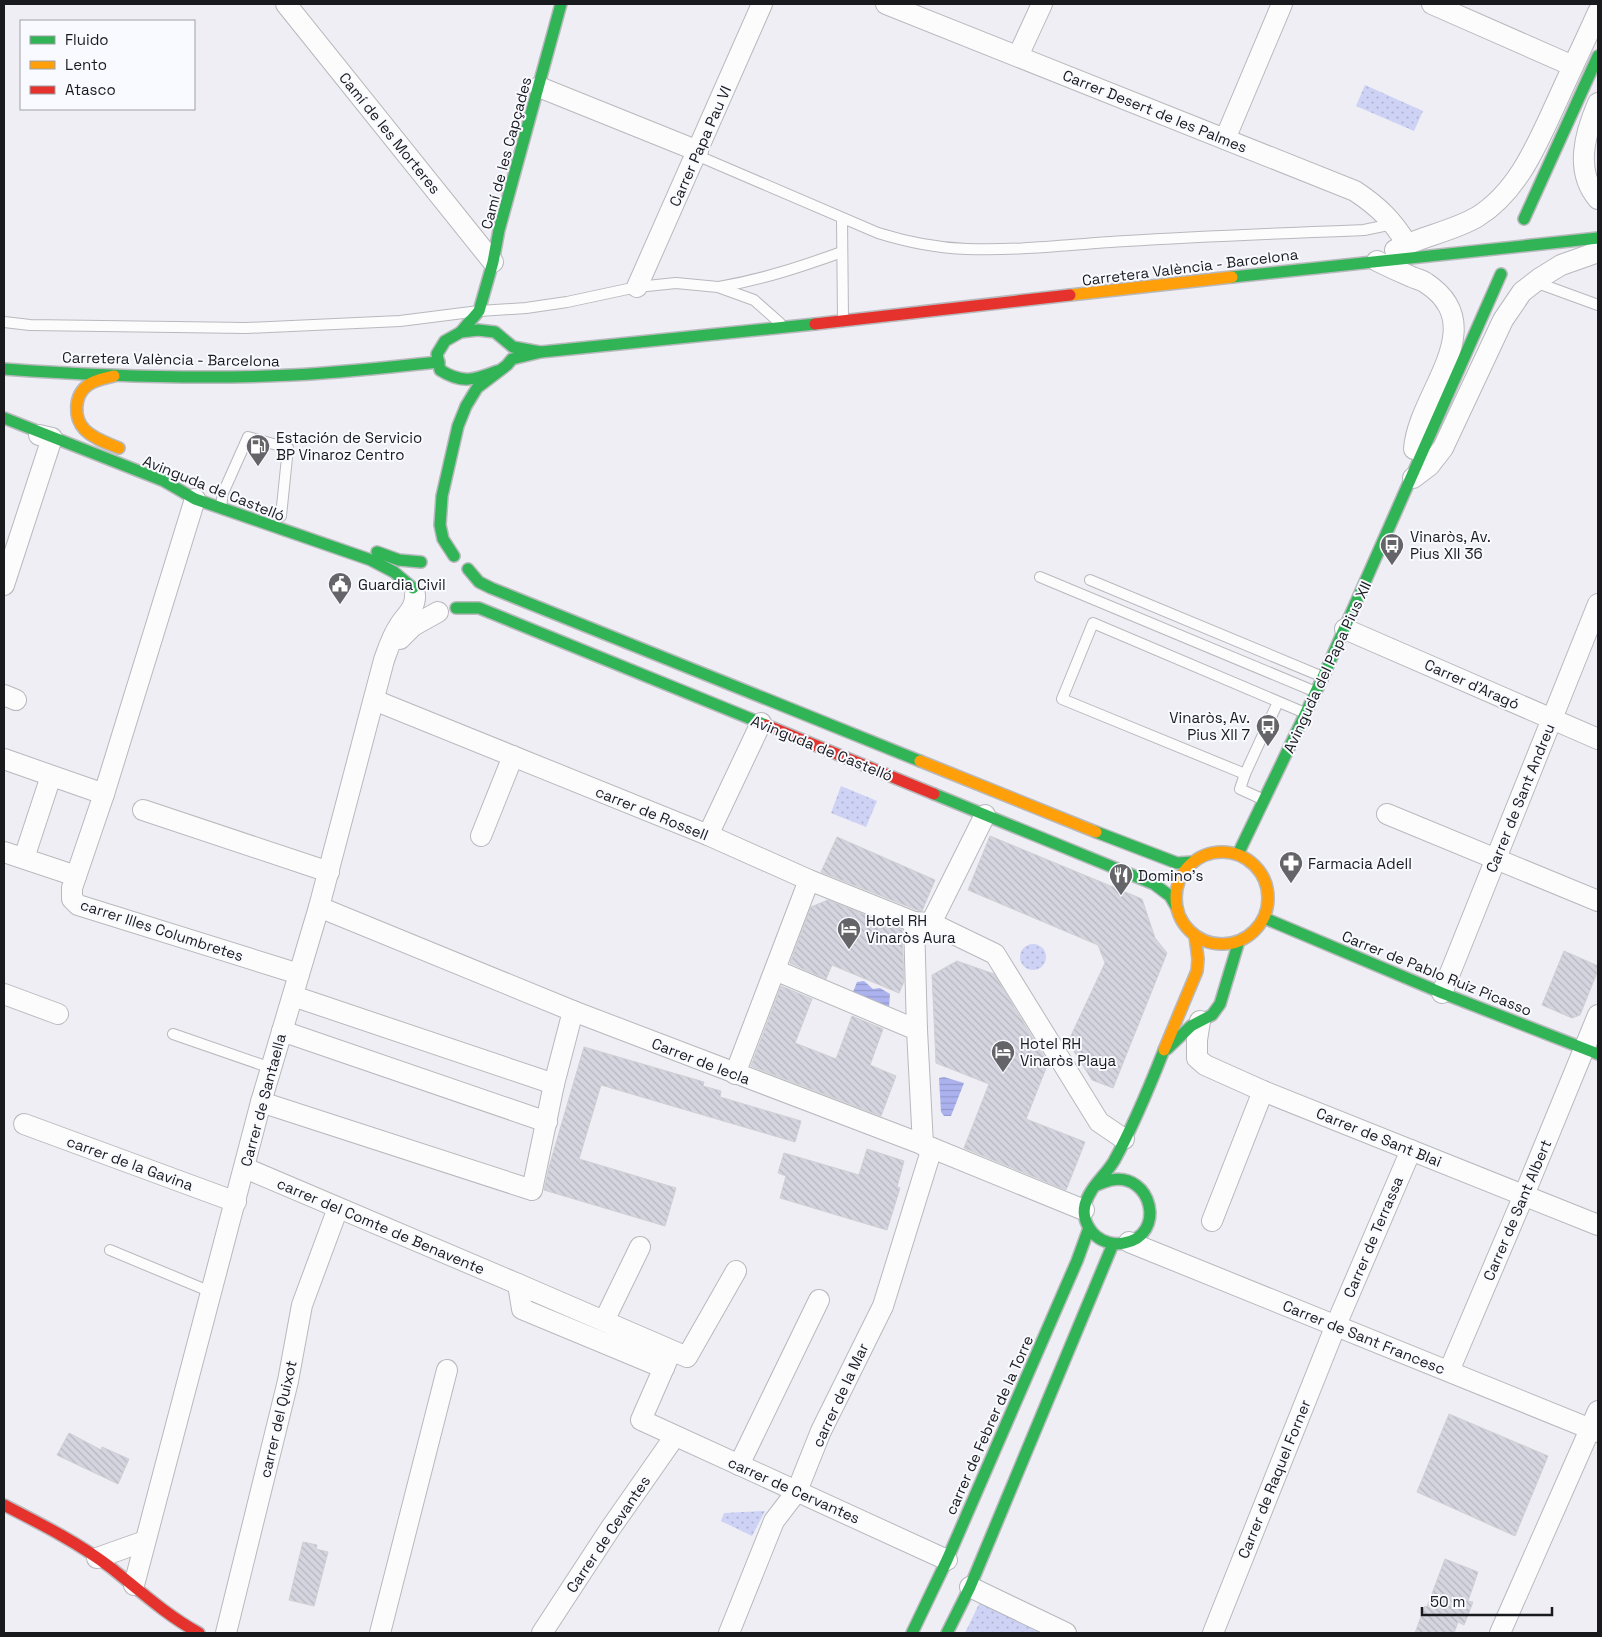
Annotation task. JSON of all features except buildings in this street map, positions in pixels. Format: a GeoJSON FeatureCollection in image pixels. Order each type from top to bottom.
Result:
{"type":"FeatureCollection","features":[{"type":"Feature","properties":{"kind":"street","name":"Camí de les Morteres"},"geometry":{"type":"LineString","coordinates":[[286,4],[493,262]]}},
{"type":"Feature","properties":{"kind":"street","name":"Camí de les Capçades"},"geometry":{"type":"LineString","coordinates":[[479,311],[493,262],[499,230],[540,87],[561,4]]}},
{"type":"Feature","properties":{"kind":"street","name":"Carrer Papa Pau VI"},"geometry":{"type":"LineString","coordinates":[[637,287],[762,4]]}},
{"type":"Feature","properties":{"kind":"street","name":"Carrer Desert de les Palmes"},"geometry":{"type":"LineString","coordinates":[[886,4],[1355,191],[1372,202],[1386,215],[1407,244]]}},
{"type":"Feature","properties":{"kind":"street"},"geometry":{"type":"LineString","coordinates":[[1018,56],[1042,4]]}},
{"type":"Feature","properties":{"kind":"street"},"geometry":{"type":"LineString","coordinates":[[1226,140],[1282,4]]}},
{"type":"Feature","properties":{"kind":"street"},"geometry":{"type":"LineString","coordinates":[[1432,4],[1573,66]]}},
{"type":"Feature","properties":{"kind":"street"},"geometry":{"type":"LineString","coordinates":[[1376,261],[1407,244],[1459,226],[1476,217],[1494,205],[1510,188],[1523,170],[1598,12]]}},
{"type":"Feature","properties":{"kind":"street"},"geometry":{"type":"LineString","coordinates":[[1524,219],[1598,56]]}},
{"type":"Feature","properties":{"kind":"street"},"geometry":{"type":"LineString","coordinates":[[540,87],[697,153]]}},
{"type":"Feature","properties":{"kind":"street"},"geometry":{"type":"LineString","coordinates":[[1598,103],[1584,143],[1583,163],[1587,181],[1598,198]]}},
{"type":"Feature","properties":{"kind":"street","name":"Carretera València - Barcelona"},"geometry":{"type":"LineString","coordinates":[[540,352],[843,321],[1598,238]]}},
{"type":"Feature","properties":{"kind":"street","name":"Avinguda del Papa Pius XII"},"geometry":{"type":"LineString","coordinates":[[1412,479],[1429,466],[1443,448],[1503,320],[1522,292],[1561,265],[1598,252]]}},
{"type":"Feature","properties":{"kind":"street","name":"Avinguda del Papa Pius XII"},"geometry":{"type":"LineString","coordinates":[[1376,261],[1426,282],[1450,307],[1455,327],[1452,350],[1422,414],[1414,443],[1412,479]]}},
{"type":"Feature","properties":{"kind":"street","name":"Avinguda del Papa Pius XII"},"geometry":{"type":"LineString","coordinates":[[1238,854],[1324,678],[1501,274]]}},
{"type":"Feature","properties":{"kind":"street"},"geometry":{"type":"LineString","coordinates":[[458,426],[458,395],[452,379],[440,370],[437,354],[445,341],[461,332],[479,311]]}},
{"type":"Feature","properties":{"kind":"street"},"geometry":{"type":"LineString","coordinates":[[479,311],[481,318],[489,328],[506,340],[513,348],[540,352]]}},
{"type":"Feature","properties":{"kind":"street"},"geometry":{"type":"LineString","coordinates":[[461,332],[478,330],[495,332]]}},
{"type":"Feature","properties":{"kind":"street"},"geometry":{"type":"LineString","coordinates":[[428,557],[417,568],[413,581],[414,591],[421,603],[428,609],[447,610],[465,600],[469,593],[471,580],[468,569],[464,563],[454,556],[442,539],[440,525],[442,496],[458,426],[466,406],[477,388],[512,359],[540,352]]}},
{"type":"Feature","properties":{"kind":"street","name":"Carretera València - Barcelona"},"geometry":{"type":"LineString","coordinates":[[4,369],[114,376],[269,376],[339,372],[438,362]]}},
{"type":"Feature","properties":{"kind":"street"},"geometry":{"type":"LineString","coordinates":[[452,379],[477,379],[501,370]]}},
{"type":"Feature","properties":{"kind":"street","name":"Avinguda de Castelló"},"geometry":{"type":"LineString","coordinates":[[114,376],[89,385],[78,399],[76,416],[80,426],[92,434],[134,454]]}},
{"type":"Feature","properties":{"kind":"street","name":"Avinguda de Castelló"},"geometry":{"type":"LineString","coordinates":[[4,418],[164,481],[195,499],[371,560],[402,576],[414,591]]}},
{"type":"Feature","properties":{"kind":"street","name":"Avinguda de Castelló"},"geometry":{"type":"LineString","coordinates":[[4,427],[52,438]]}},
{"type":"Feature","properties":{"kind":"street"},"geometry":{"type":"LineString","coordinates":[[4,585],[52,438]]}},
{"type":"Feature","properties":{"kind":"street","name":"carrer Illes Columbretes"},"geometry":{"type":"LineString","coordinates":[[195,499],[104,794],[72,888],[72,899],[78,905],[299,974]]}},
{"type":"Feature","properties":{"kind":"street"},"geometry":{"type":"LineString","coordinates":[[432,544],[440,525]]}},
{"type":"Feature","properties":{"kind":"street"},"geometry":{"type":"LineString","coordinates":[[308,526],[399,560],[454,556]]}},
{"type":"Feature","properties":{"kind":"street","name":"Avinguda de Castelló"},"geometry":{"type":"LineString","coordinates":[[468,569],[479,582],[491,588],[1136,848],[1178,862],[1192,862]]}},
{"type":"Feature","properties":{"kind":"street","name":"Carrer de Santaella"},"geometry":{"type":"LineString","coordinates":[[134,1585],[261,1102],[329,872],[384,660],[398,627],[415,601],[414,591]]}},
{"type":"Feature","properties":{"kind":"street","name":"Carrer de Sant Andreu"},"geometry":{"type":"LineString","coordinates":[[1442,993],[1598,604]]}},
{"type":"Feature","properties":{"kind":"street","name":"Avinguda de Castelló"},"geometry":{"type":"LineString","coordinates":[[447,610],[479,608],[761,723],[1154,884],[1170,896],[1177,908]]}},
{"type":"Feature","properties":{"kind":"street","name":"Carrer de Santaella"},"geometry":{"type":"LineString","coordinates":[[384,660],[399,640],[413,626],[447,610]]}},
{"type":"Feature","properties":{"kind":"street","name":"Carrer d'Aragó"},"geometry":{"type":"LineString","coordinates":[[1345,629],[1598,739]]}},
{"type":"Feature","properties":{"kind":"street","name":"carrer de Rossell"},"geometry":{"type":"LineString","coordinates":[[374,700],[708,836],[809,880],[922,922],[995,954],[1099,1122],[1130,1136]]}},
{"type":"Feature","properties":{"kind":"street"},"geometry":{"type":"LineString","coordinates":[[708,836],[761,723]]}},
{"type":"Feature","properties":{"kind":"street"},"geometry":{"type":"LineString","coordinates":[[481,836],[513,756]]}},
{"type":"Feature","properties":{"kind":"street"},"geometry":{"type":"LineString","coordinates":[[4,760],[104,794]]}},
{"type":"Feature","properties":{"kind":"street"},"geometry":{"type":"LineString","coordinates":[[24,858],[51,776]]}},
{"type":"Feature","properties":{"kind":"street"},"geometry":{"type":"LineString","coordinates":[[143,810],[329,872]]}},
{"type":"Feature","properties":{"kind":"street"},"geometry":{"type":"LineString","coordinates":[[1387,814],[1598,902]]}},
{"type":"Feature","properties":{"kind":"street","name":"carrer de la Mar"},"geometry":{"type":"LineString","coordinates":[[729,1633],[774,1521],[797,1492],[821,1431],[883,1306],[928,1147],[917,1030],[922,922],[985,815]]}},
{"type":"Feature","properties":{"kind":"street"},"geometry":{"type":"LineString","coordinates":[[1226,851],[1238,854],[1252,862],[1262,873],[1268,888],[1269,903],[1264,918],[1250,936],[1239,942],[1209,943],[1195,936],[1180,919],[1176,895],[1178,883],[1184,871],[1192,862],[1202,856],[1226,851]]}},
{"type":"Feature","properties":{"kind":"street"},"geometry":{"type":"LineString","coordinates":[[4,852],[76,876]]}},
{"type":"Feature","properties":{"kind":"street"},"geometry":{"type":"LineString","coordinates":[[735,1074],[809,880]]}},
{"type":"Feature","properties":{"kind":"street","name":"Carrer de Iecla"},"geometry":{"type":"LineString","coordinates":[[319,907],[572,1011],[928,1147],[1086,1219]]}},
{"type":"Feature","properties":{"kind":"street","name":"Carrer de Pablo Ruiz Picasso"},"geometry":{"type":"LineString","coordinates":[[1264,918],[1442,993],[1591,1051]]}},
{"type":"Feature","properties":{"kind":"street"},"geometry":{"type":"LineString","coordinates":[[1097,1185],[1107,1180],[1118,1178],[1130,1180],[1139,1186],[1146,1195],[1150,1206],[1150,1217],[1146,1228],[1139,1237],[1121,1243],[1104,1241],[1095,1236],[1086,1219],[1090,1192],[1097,1185],[1130,1136],[1198,967],[1195,936]]}},
{"type":"Feature","properties":{"kind":"street"},"geometry":{"type":"LineString","coordinates":[[1162,1056],[1176,1039],[1191,1026],[1212,1015],[1220,1004],[1239,942]]}},
{"type":"Feature","properties":{"kind":"street"},"geometry":{"type":"LineString","coordinates":[[775,970],[917,1030]]}},
{"type":"Feature","properties":{"kind":"street"},"geometry":{"type":"LineString","coordinates":[[4,994],[58,1014]]}},
{"type":"Feature","properties":{"kind":"street"},"geometry":{"type":"LineString","coordinates":[[293,996],[554,1084]]}},
{"type":"Feature","properties":{"kind":"street"},"geometry":{"type":"LineString","coordinates":[[261,1102],[532,1190],[554,1084],[572,1011]]}},
{"type":"Feature","properties":{"kind":"street","name":"Carrer de Sant Albert"},"geometry":{"type":"LineString","coordinates":[[1449,1371],[1524,1195],[1591,1051],[1598,1015]]}},
{"type":"Feature","properties":{"kind":"street","name":"Carrer de Sant Blai"},"geometry":{"type":"LineString","coordinates":[[1200,1022],[1197,1040],[1198,1058],[1205,1065],[1263,1091],[1598,1225]]}},
{"type":"Feature","properties":{"kind":"street"},"geometry":{"type":"LineString","coordinates":[[282,1030],[547,1122]]}},
{"type":"Feature","properties":{"kind":"street"},"geometry":{"type":"LineString","coordinates":[[1212,1221],[1263,1091]]}},
{"type":"Feature","properties":{"kind":"street","name":"carrer de la Gavina"},"geometry":{"type":"LineString","coordinates":[[24,1124],[236,1202]]}},
{"type":"Feature","properties":{"kind":"street","name":"Carrer de Terrassa"},"geometry":{"type":"LineString","coordinates":[[1336,1325],[1411,1150]]}},
{"type":"Feature","properties":{"kind":"street","name":"carrer del Comte de Benavente"},"geometry":{"type":"LineString","coordinates":[[245,1168],[604,1321],[668,1359]]}},
{"type":"Feature","properties":{"kind":"street"},"geometry":{"type":"LineString","coordinates":[[1136,1173],[1139,1186]]}},
{"type":"Feature","properties":{"kind":"street","name":"carrer del Quixot"},"geometry":{"type":"LineString","coordinates":[[226,1633],[288,1381],[302,1305],[338,1208]]}},
{"type":"Feature","properties":{"kind":"street","name":"carrer de Febrer de la Torre"},"geometry":{"type":"LineString","coordinates":[[912,1633],[947,1560],[1073,1270],[1086,1219]]}},
{"type":"Feature","properties":{"kind":"street"},"geometry":{"type":"LineString","coordinates":[[947,1633],[970,1587],[1121,1243]]}},
{"type":"Feature","properties":{"kind":"street","name":"Carrer de Sant Francesc"},"geometry":{"type":"LineString","coordinates":[[1121,1243],[1336,1325],[1449,1371],[1596,1424]]}},
{"type":"Feature","properties":{"kind":"street"},"geometry":{"type":"LineString","coordinates":[[604,1321],[640,1246]]}},
{"type":"Feature","properties":{"kind":"street"},"geometry":{"type":"LineString","coordinates":[[518,1284],[522,1309],[668,1359],[687,1357],[736,1271]]}},
{"type":"Feature","properties":{"kind":"street"},"geometry":{"type":"LineString","coordinates":[[739,1465],[819,1300]]}},
{"type":"Feature","properties":{"kind":"street","name":"Carrer de Raquel Forner"},"geometry":{"type":"LineString","coordinates":[[1213,1633],[1336,1325]]}},
{"type":"Feature","properties":{"kind":"street","name":"carrer de Cervantes"},"geometry":{"type":"LineString","coordinates":[[668,1359],[641,1420],[947,1560]]}},
{"type":"Feature","properties":{"kind":"street"},"geometry":{"type":"LineString","coordinates":[[380,1633],[448,1370]]}},
{"type":"Feature","properties":{"kind":"street"},"geometry":{"type":"LineString","coordinates":[[1500,1633],[1596,1424]]}},
{"type":"Feature","properties":{"kind":"street","name":"Carrer de Cevantes"},"geometry":{"type":"LineString","coordinates":[[542,1633],[610,1529],[675,1436]]}},
{"type":"Feature","properties":{"kind":"street"},"geometry":{"type":"LineString","coordinates":[[4,1505],[98,1558],[134,1585],[160,1608],[185,1626],[199,1633]]}},
{"type":"Feature","properties":{"kind":"street"},"geometry":{"type":"LineString","coordinates":[[98,1558],[145,1541]]}},
{"type":"Feature","properties":{"kind":"street"},"geometry":{"type":"LineString","coordinates":[[970,1587],[1066,1633]]}},
{"type":"Feature","properties":{"kind":"lane"},"geometry":{"type":"LineString","coordinates":[[697,153],[878,233],[900,240],[933,246],[966,249],[1003,249],[1125,240],[1364,230],[1393,224]]}},
{"type":"Feature","properties":{"kind":"lane"},"geometry":{"type":"LineString","coordinates":[[842,218],[843,321]]}},
{"type":"Feature","properties":{"kind":"lane"},"geometry":{"type":"LineString","coordinates":[[4,322],[30,325],[246,328],[400,321],[479,311],[526,308],[567,302],[637,287],[676,284],[718,287],[784,273],[842,252]]}},
{"type":"Feature","properties":{"kind":"lane"},"geometry":{"type":"LineString","coordinates":[[1535,282],[1598,306]]}},
{"type":"Feature","properties":{"kind":"lane"},"geometry":{"type":"LineString","coordinates":[[718,287],[754,300],[785,327]]}},
{"type":"Feature","properties":{"kind":"lane"},"geometry":{"type":"LineString","coordinates":[[221,508],[223,493],[248,437],[288,448],[281,516]]}},
{"type":"Feature","properties":{"kind":"lane"},"geometry":{"type":"LineString","coordinates":[[1040,577],[1317,692]]}},
{"type":"Feature","properties":{"kind":"lane"},"geometry":{"type":"LineString","coordinates":[[1090,580],[1324,678]]}},
{"type":"Feature","properties":{"kind":"lane"},"geometry":{"type":"LineString","coordinates":[[1246,774],[1062,699],[1094,623],[1306,714]]}},
{"type":"Feature","properties":{"kind":"lane"},"geometry":{"type":"LineString","coordinates":[[1264,800],[1240,789],[1278,702]]}},
{"type":"Feature","properties":{"kind":"lane"},"geometry":{"type":"LineString","coordinates":[[173,1034],[271,1068]]}},
{"type":"Feature","properties":{"kind":"lane"},"geometry":{"type":"LineString","coordinates":[[110,1250],[211,1292]]}},
{"type":"Feature","properties":{"kind":"shaded area"},"geometry":{"type":"Polygon","coordinates":[[[1365,85],[1423,111],[1414,131],[1356,106],[1365,85]]]}},
{"type":"Feature","properties":{"kind":"shaded area"},"geometry":{"type":"Polygon","coordinates":[[[841,786],[877,801],[866,827],[831,813],[841,786]]]}},
{"type":"Feature","properties":{"kind":"shaded area"},"geometry":{"type":"Polygon","coordinates":[[[1033,944],[1042,948],[1046,957],[1042,966],[1033,970],[1024,966],[1020,957],[1024,948],[1033,944]]]}},
{"type":"Feature","properties":{"kind":"shaded area"},"geometry":{"type":"Polygon","coordinates":[[[765,1511],[752,1536],[721,1521],[724,1513],[765,1511]]]}},
{"type":"Feature","properties":{"kind":"shaded area"},"geometry":{"type":"Polygon","coordinates":[[[980,1602],[1046,1633],[965,1633],[980,1602]]]}},
{"type":"Feature","properties":{"kind":"water"},"geometry":{"type":"Polygon","coordinates":[[[864,981],[873,989],[880,988],[890,994],[889,1007],[853,992],[857,982],[864,981]]]}},
{"type":"Feature","properties":{"kind":"water"},"geometry":{"type":"Polygon","coordinates":[[[944,1077],[964,1083],[951,1116],[944,1116],[941,1112],[939,1078],[944,1077]]]}},
{"type":"Feature","properties":{"kind":"traffic: fast"},"geometry":{"type":"LineString","coordinates":[[470,321],[461,332],[479,311],[493,262],[499,230],[561,4]]}},
{"type":"Feature","properties":{"kind":"traffic: fast"},"geometry":{"type":"LineString","coordinates":[[1524,219],[1598,56]]}},
{"type":"Feature","properties":{"kind":"traffic: fast"},"geometry":{"type":"LineString","coordinates":[[1232,277],[1598,238]]}},
{"type":"Feature","properties":{"kind":"traffic: fast"},"geometry":{"type":"LineString","coordinates":[[1238,854],[1323,677],[1501,274]]}},
{"type":"Feature","properties":{"kind":"traffic: fast"},"geometry":{"type":"LineString","coordinates":[[454,556],[443,539],[440,525],[442,496],[458,426],[466,406],[477,388],[512,359],[541,352],[815,324]]}},
{"type":"Feature","properties":{"kind":"traffic: fast"},"geometry":{"type":"LineString","coordinates":[[497,371],[481,377],[462,379],[440,370],[437,354],[445,341],[461,332],[478,330],[495,332],[513,347],[540,352]]}},
{"type":"Feature","properties":{"kind":"traffic: fast"},"geometry":{"type":"LineString","coordinates":[[4,369],[76,374],[220,377],[329,373],[439,362]]}},
{"type":"Feature","properties":{"kind":"traffic: fast"},"geometry":{"type":"LineString","coordinates":[[4,418],[164,481],[195,499],[371,560],[394,572],[413,588]]}},
{"type":"Feature","properties":{"kind":"traffic: fast"},"geometry":{"type":"LineString","coordinates":[[377,552],[399,560],[421,562]]}},
{"type":"Feature","properties":{"kind":"traffic: fast"},"geometry":{"type":"LineString","coordinates":[[468,569],[479,582],[491,588],[920,761]]}},
{"type":"Feature","properties":{"kind":"traffic: fast"},"geometry":{"type":"LineString","coordinates":[[456,608],[479,608],[766,725]]}},
{"type":"Feature","properties":{"kind":"traffic: fast"},"geometry":{"type":"LineString","coordinates":[[934,794],[1154,884],[1170,896],[1177,908]]}},
{"type":"Feature","properties":{"kind":"traffic: fast"},"geometry":{"type":"LineString","coordinates":[[1096,832],[1177,863],[1192,862]]}},
{"type":"Feature","properties":{"kind":"traffic: fast"},"geometry":{"type":"LineString","coordinates":[[1264,918],[1442,993],[1598,1054]]}},
{"type":"Feature","properties":{"kind":"traffic: fast"},"geometry":{"type":"LineString","coordinates":[[1167,1049],[1191,1026],[1212,1015],[1220,1004],[1239,941]]}},
{"type":"Feature","properties":{"kind":"traffic: fast"},"geometry":{"type":"LineString","coordinates":[[1097,1185],[1111,1180],[1125,1180],[1136,1185],[1144,1194],[1149,1206],[1150,1217],[1146,1229],[1137,1238],[1120,1244],[1102,1240],[1088,1226],[1084,1209],[1090,1193],[1114,1161],[1128,1134],[1164,1050]]}},
{"type":"Feature","properties":{"kind":"traffic: fast"},"geometry":{"type":"LineString","coordinates":[[912,1633],[947,1560],[1077,1261],[1089,1228]]}},
{"type":"Feature","properties":{"kind":"traffic: fast"},"geometry":{"type":"LineString","coordinates":[[947,1633],[970,1587],[1113,1244]]}},
{"type":"Feature","properties":{"kind":"traffic: slow"},"geometry":{"type":"LineString","coordinates":[[1070,295],[1232,277]]}},
{"type":"Feature","properties":{"kind":"traffic: slow"},"geometry":{"type":"LineString","coordinates":[[114,376],[101,379],[83,389],[78,400],[77,413],[81,425],[92,436],[119,448]]}},
{"type":"Feature","properties":{"kind":"traffic: slow"},"geometry":{"type":"LineString","coordinates":[[920,761],[1096,832]]}},
{"type":"Feature","properties":{"kind":"traffic: slow"},"geometry":{"type":"LineString","coordinates":[[1213,852],[1231,852],[1248,859],[1261,872],[1268,889],[1268,898],[1268,907],[1261,924],[1248,937],[1231,944],[1213,944],[1196,937],[1183,924],[1176,907],[1176,889],[1183,872],[1196,859],[1213,852]]}},
{"type":"Feature","properties":{"kind":"traffic: slow"},"geometry":{"type":"LineString","coordinates":[[1164,1050],[1197,971],[1198,959],[1195,936]]}},
{"type":"Feature","properties":{"kind":"traffic: jam"},"geometry":{"type":"LineString","coordinates":[[815,324],[1070,295]]}},
{"type":"Feature","properties":{"kind":"traffic: jam"},"geometry":{"type":"LineString","coordinates":[[766,725],[934,794]]}},
{"type":"Feature","properties":{"kind":"traffic: jam"},"geometry":{"type":"LineString","coordinates":[[4,1505],[85,1549],[164,1610],[199,1633]]}},
{"type":"Feature","properties":{"kind":"place","name":"Estación de Servicio BP Vinaroz Centro"},"geometry":{"type":"Point","coordinates":[258,467]}},
{"type":"Feature","properties":{"kind":"place","name":"Vinaròs, Av. Pius XII 36"},"geometry":{"type":"Point","coordinates":[1392,566]}},
{"type":"Feature","properties":{"kind":"place","name":"Guardia Civil"},"geometry":{"type":"Point","coordinates":[340,605]}},
{"type":"Feature","properties":{"kind":"place","name":"Vinaròs, Av. Pius XII 7"},"geometry":{"type":"Point","coordinates":[1268,747]}},
{"type":"Feature","properties":{"kind":"place","name":"Farmacia Adell"},"geometry":{"type":"Point","coordinates":[1291,884]}},
{"type":"Feature","properties":{"kind":"place","name":"Domino's"},"geometry":{"type":"Point","coordinates":[1121,896]}},
{"type":"Feature","properties":{"kind":"place","name":"Hotel RH Vinaròs Aura"},"geometry":{"type":"Point","coordinates":[849,950]}},
{"type":"Feature","properties":{"kind":"place","name":"Hotel RH Vinaròs Playa"},"geometry":{"type":"Point","coordinates":[1003,1073]}}]}
